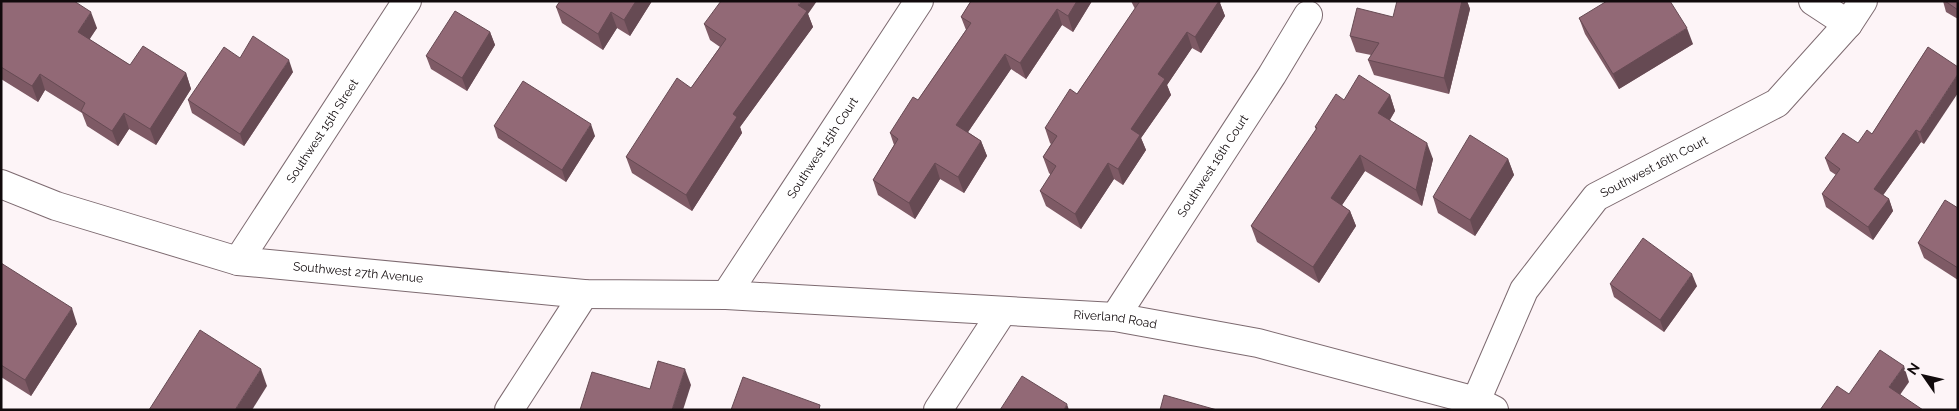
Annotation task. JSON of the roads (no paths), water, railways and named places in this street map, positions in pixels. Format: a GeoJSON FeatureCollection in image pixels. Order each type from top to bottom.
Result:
{"type":"FeatureCollection","features":[{"type":"Feature","properties":{"kind":"street","name":"Southwest 15th Street"},"geometry":{"type":"LineString","coordinates":[[238,261],[407,1]]}},
{"type":"Feature","properties":{"kind":"street","name":"Southwest 15th Court"},"geometry":{"type":"LineString","coordinates":[[726,295],[919,1]]}},
{"type":"Feature","properties":{"kind":"street"},"geometry":{"type":"LineString","coordinates":[[1813,1],[1848,24]]}},
{"type":"Feature","properties":{"kind":"street","name":"Southwest 16th Court"},"geometry":{"type":"LineString","coordinates":[[1485,405],[1524,290],[1596,198],[1778,103],[1848,24],[1863,1]]}},
{"type":"Feature","properties":{"kind":"street","name":"Southwest 16th Court"},"geometry":{"type":"LineString","coordinates":[[1115,317],[1272,75],[1308,15]]}},
{"type":"Feature","properties":{"kind":"street","name":"Southwest 27th Avenue"},"geometry":{"type":"LineString","coordinates":[[1,184],[56,206],[238,261],[584,294],[726,295]]}},
{"type":"Feature","properties":{"kind":"street"},"geometry":{"type":"LineString","coordinates":[[509,410],[584,294]]}},
{"type":"Feature","properties":{"kind":"street","name":"Riverland Road"},"geometry":{"type":"LineString","coordinates":[[726,295],[1115,317],[1258,344],[1485,405]]}},
{"type":"Feature","properties":{"kind":"street"},"geometry":{"type":"LineString","coordinates":[[938,410],[1002,312]]}}]}
